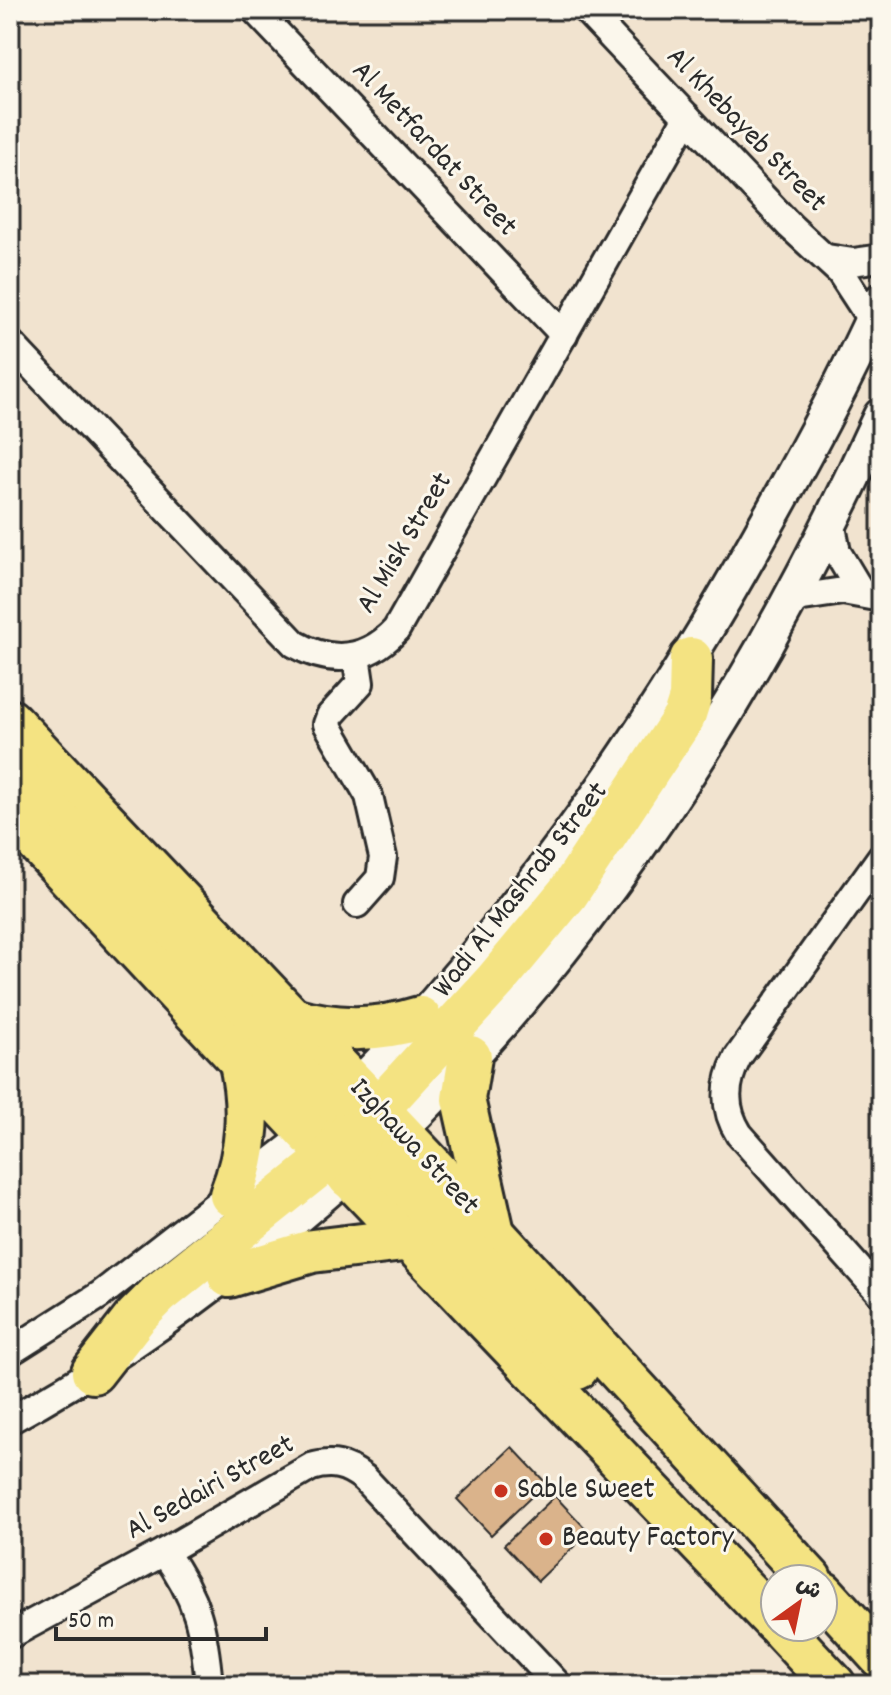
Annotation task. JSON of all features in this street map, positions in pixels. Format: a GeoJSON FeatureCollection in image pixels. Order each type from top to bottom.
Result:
{"type":"FeatureCollection","features":[{"type":"Feature","properties":{"kind":"main road"},"geometry":{"type":"LineString","coordinates":[[93,1372],[120,1335],[160,1293],[354,1132],[533,938],[601,847],[684,717],[690,698],[691,659]]}},
{"type":"Feature","properties":{"kind":"main road","name":"Izghawa Street"},"geometry":{"type":"LineString","coordinates":[[10,721],[289,1018],[412,1239],[759,1605]]}},
{"type":"Feature","properties":{"kind":"main road"},"geometry":{"type":"LineString","coordinates":[[10,768],[600,1391],[653,1436],[714,1473]]}},
{"type":"Feature","properties":{"kind":"main road","name":"Izghawa Street"},"geometry":{"type":"LineString","coordinates":[[10,813],[240,1059],[354,1132],[493,1233],[796,1563]]}},
{"type":"Feature","properties":{"kind":"main road"},"geometry":{"type":"LineString","coordinates":[[289,1018],[355,1029],[388,1026],[420,1018]]}},
{"type":"Feature","properties":{"kind":"main road"},"geometry":{"type":"LineString","coordinates":[[470,1057],[463,1099],[493,1233]]}},
{"type":"Feature","properties":{"kind":"main road"},"geometry":{"type":"LineString","coordinates":[[231,1195],[245,1151],[248,1127],[240,1059]]}},
{"type":"Feature","properties":{"kind":"main road"},"geometry":{"type":"LineString","coordinates":[[229,1276],[312,1251],[412,1239]]}},
{"type":"Feature","properties":{"kind":"main road"},"geometry":{"type":"LineString","coordinates":[[839,1611],[881,1657]]}},
{"type":"Feature","properties":{"kind":"main road"},"geometry":{"type":"LineString","coordinates":[[795,1643],[834,1685]]}},
{"type":"Feature","properties":{"kind":"street","name":"Al Metfardat Street"},"geometry":{"type":"LineString","coordinates":[[255,10],[564,335]]}},
{"type":"Feature","properties":{"kind":"street","name":"Al Khebayeb Street"},"geometry":{"type":"LineString","coordinates":[[586,10],[790,226],[827,258],[876,311]]}},
{"type":"Feature","properties":{"kind":"street","name":"Al Misk Street"},"geometry":{"type":"LineString","coordinates":[[10,343],[295,644],[324,657],[356,656],[378,646],[396,630],[687,117]]}},
{"type":"Feature","properties":{"kind":"street","name":"Al Khebayeb Street"},"geometry":{"type":"LineString","coordinates":[[827,258],[853,262],[881,258]]}},
{"type":"Feature","properties":{"kind":"street","name":"Wadi Al Mashrab Street"},"geometry":{"type":"LineString","coordinates":[[10,1420],[93,1372],[229,1276],[354,1132],[420,1018],[545,871],[691,659],[811,444],[876,311]]}},
{"type":"Feature","properties":{"kind":"street","name":"Wadi Al Mashrab Street"},"geometry":{"type":"LineString","coordinates":[[10,1352],[100,1295],[231,1195],[354,1132],[470,1057],[574,936],[654,827],[750,673],[831,522],[881,416]]}},
{"type":"Feature","properties":{"kind":"street"},"geometry":{"type":"LineString","coordinates":[[831,522],[837,552],[871,595]]}},
{"type":"Feature","properties":{"kind":"street"},"geometry":{"type":"LineString","coordinates":[[790,599],[825,592],[871,595]]}},
{"type":"Feature","properties":{"kind":"street"},"geometry":{"type":"LineString","coordinates":[[356,656],[360,683],[330,716],[327,724],[369,796],[383,857],[380,878],[357,904]]}},
{"type":"Feature","properties":{"kind":"street"},"geometry":{"type":"LineString","coordinates":[[881,857],[738,1057],[726,1096],[728,1110],[739,1134],[881,1294]]}},
{"type":"Feature","properties":{"kind":"street","name":"Al Sedairi Street"},"geometry":{"type":"LineString","coordinates":[[10,1635],[164,1552],[311,1467],[327,1462],[339,1464],[364,1478],[543,1680]]}},
{"type":"Feature","properties":{"kind":"street"},"geometry":{"type":"LineString","coordinates":[[164,1552],[196,1607],[203,1627],[209,1685]]}},
{"type":"Feature","properties":{"kind":"building","name":"Sable Sweet"},"geometry":{"type":"Polygon","coordinates":[[[512,1447],[546,1483],[491,1535],[457,1499],[512,1447]]]}},
{"type":"Feature","properties":{"kind":"building","name":"Beauty Factory"},"geometry":{"type":"Polygon","coordinates":[[[555,1496],[589,1532],[538,1581],[504,1545],[555,1496]]]}},
{"type":"Feature","properties":{"kind":"place","name":"Sable Sweet"},"geometry":{"type":"Point","coordinates":[501,1491]}},
{"type":"Feature","properties":{"kind":"place","name":"Beauty Factory"},"geometry":{"type":"Point","coordinates":[546,1539]}}]}
